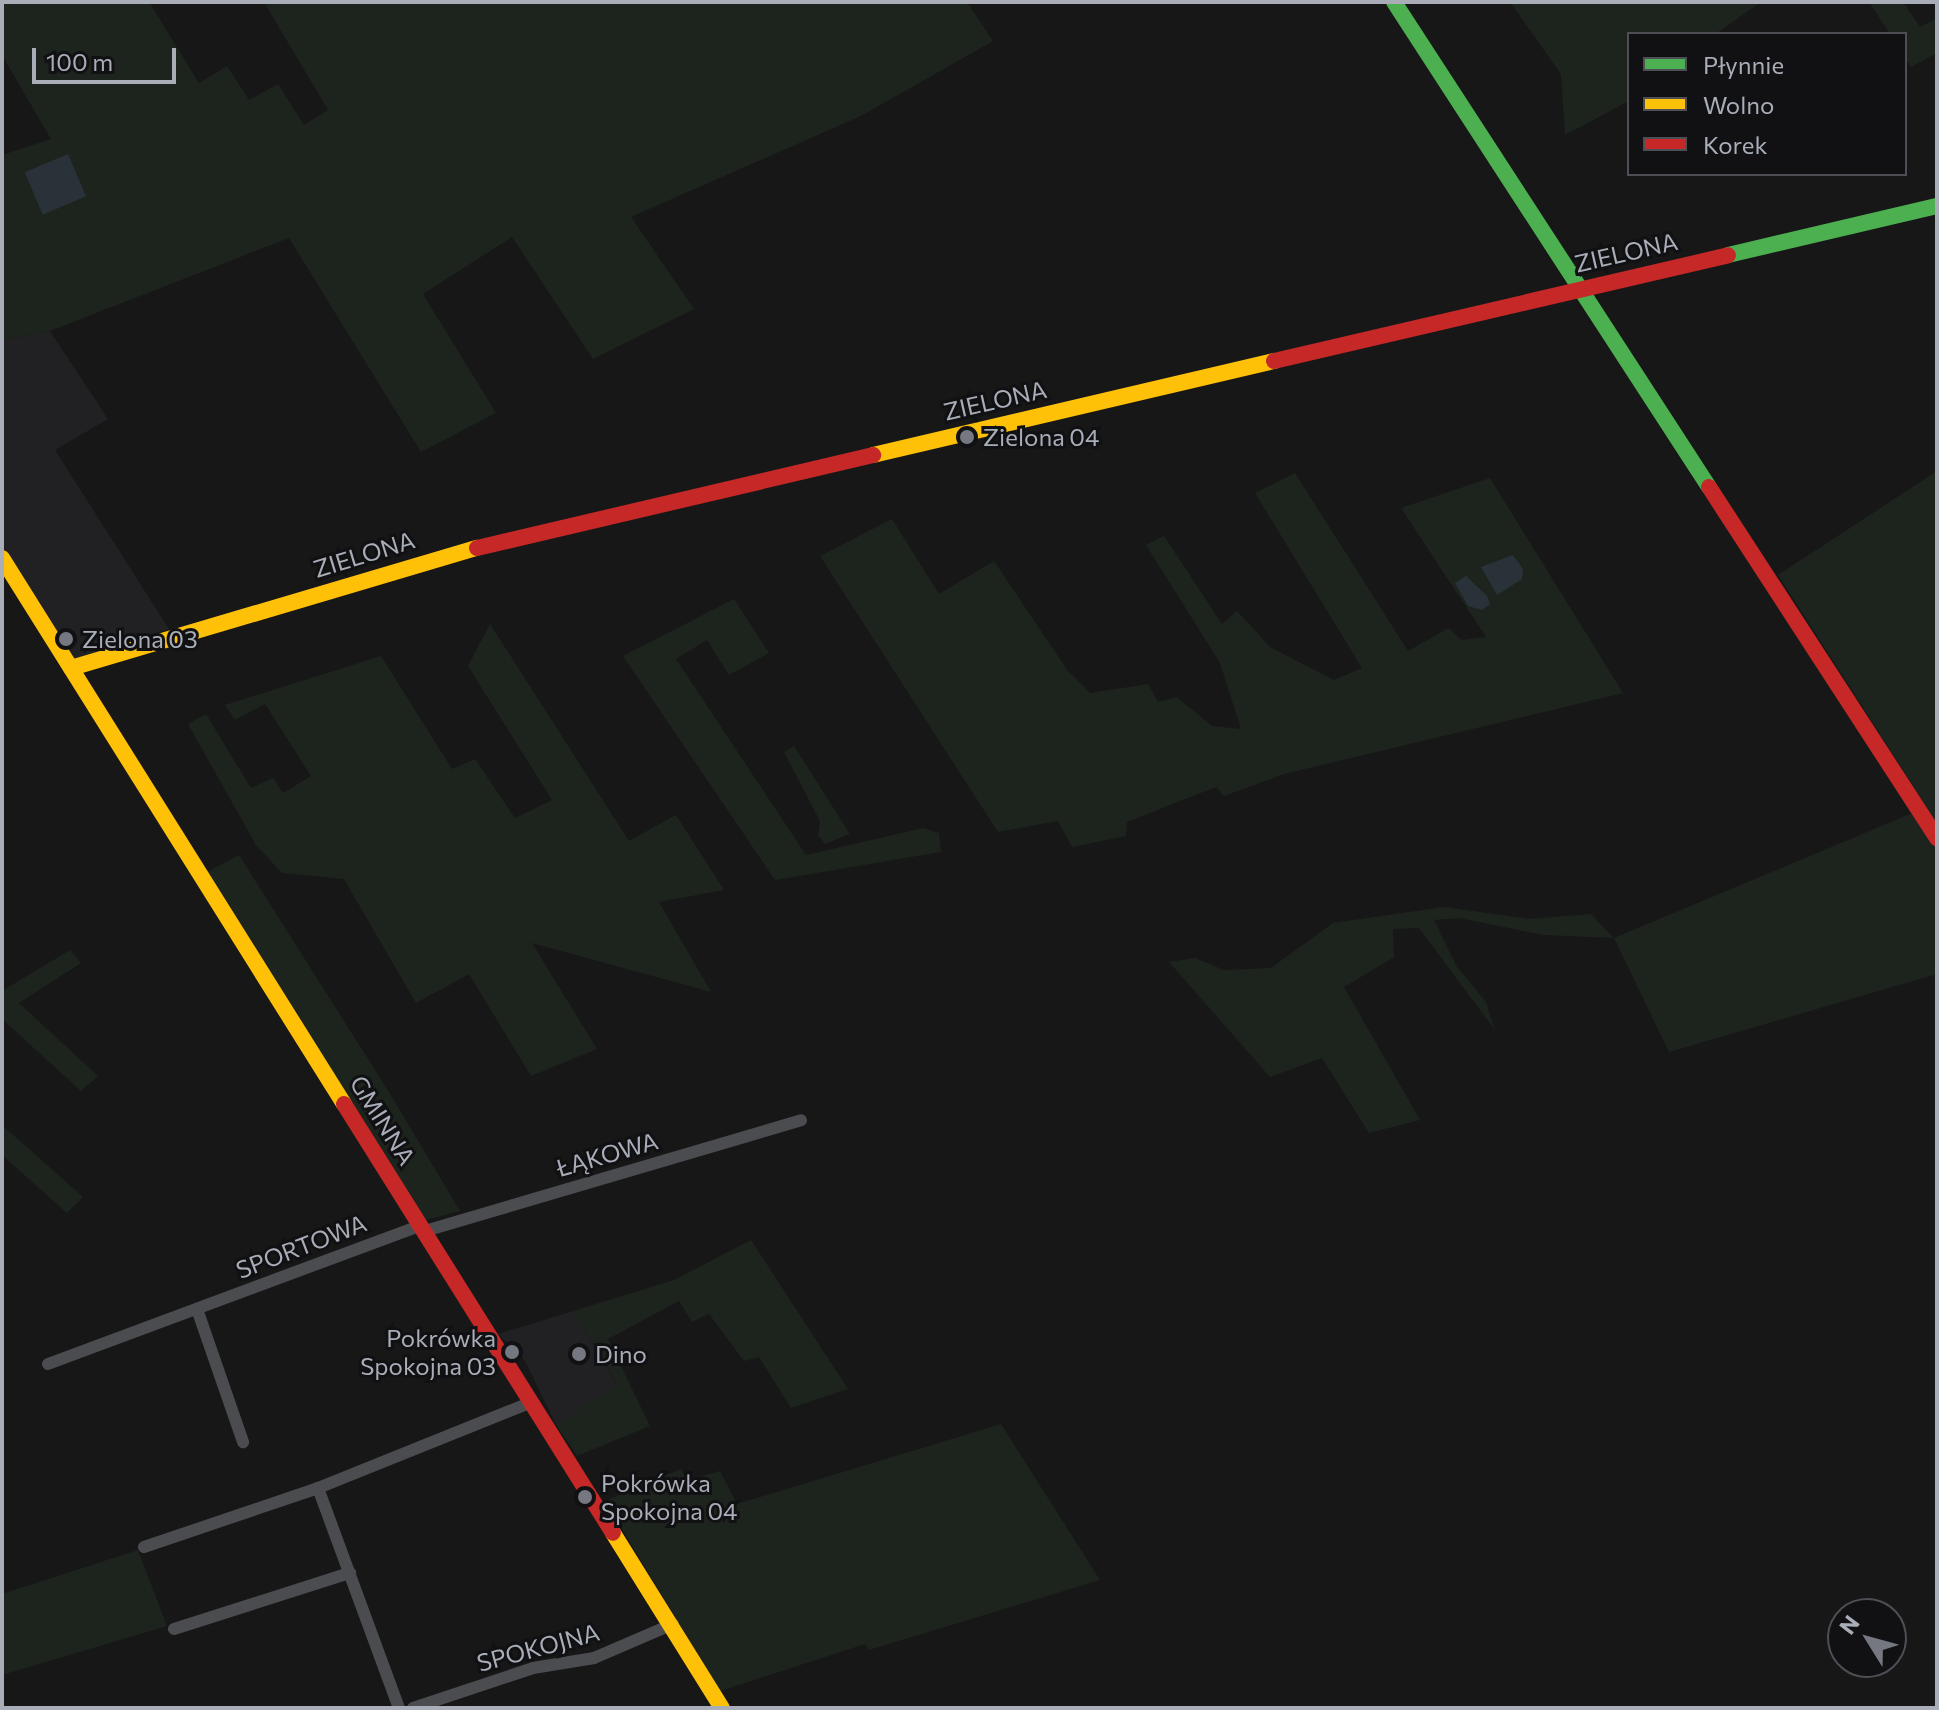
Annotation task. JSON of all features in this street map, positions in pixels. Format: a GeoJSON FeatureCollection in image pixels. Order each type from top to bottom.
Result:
{"type":"FeatureCollection","features":[{"type":"Feature","properties":{"kind":"street"},"geometry":{"type":"LineString","coordinates":[[1394,2],[1582,287],[1937,838]]}},
{"type":"Feature","properties":{"kind":"street","name":"ZIELONA"},"geometry":{"type":"LineString","coordinates":[[71,668],[428,559],[1937,206]]}},
{"type":"Feature","properties":{"kind":"street","name":"GMINNA"},"geometry":{"type":"LineString","coordinates":[[2,558],[673,1624],[722,1708]]}},
{"type":"Feature","properties":{"kind":"street","name":"ŁĄKOWA"},"geometry":{"type":"LineString","coordinates":[[423,1228],[801,1120]]}},
{"type":"Feature","properties":{"kind":"street","name":"SPORTOWA"},"geometry":{"type":"LineString","coordinates":[[48,1364],[423,1228]]}},
{"type":"Feature","properties":{"kind":"street"},"geometry":{"type":"LineString","coordinates":[[197,1309],[243,1442]]}},
{"type":"Feature","properties":{"kind":"street"},"geometry":{"type":"LineString","coordinates":[[144,1547],[318,1488],[532,1402]]}},
{"type":"Feature","properties":{"kind":"street"},"geometry":{"type":"LineString","coordinates":[[318,1488],[399,1708]]}},
{"type":"Feature","properties":{"kind":"street"},"geometry":{"type":"LineString","coordinates":[[174,1629],[350,1573]]}},
{"type":"Feature","properties":{"kind":"street","name":"SPOKOJNA"},"geometry":{"type":"LineString","coordinates":[[413,1708],[533,1668],[594,1658],[673,1624]]}},
{"type":"Feature","properties":{"kind":"shaded area"},"geometry":{"type":"Polygon","coordinates":[[[2,2],[149,2],[199,83],[227,66],[249,100],[278,84],[304,125],[328,110],[264,2],[967,2],[993,41],[861,116],[631,217],[694,309],[593,359],[512,237],[423,294],[496,413],[421,452],[289,238],[50,331],[2,340],[2,155],[51,139],[2,55],[2,2]]]}},
{"type":"Feature","properties":{"kind":"shaded area"},"geometry":{"type":"Polygon","coordinates":[[[1510,2],[1761,2],[1718,32],[1627,32],[1627,102],[1565,135],[1561,74],[1510,2]]]}},
{"type":"Feature","properties":{"kind":"shaded area"},"geometry":{"type":"Polygon","coordinates":[[[1869,2],[1903,2],[1920,27],[1937,18],[1937,53],[1911,67],[1907,61],[1907,32],[1889,32],[1869,2]]]}},
{"type":"Feature","properties":{"kind":"shaded area"},"geometry":{"type":"Polygon","coordinates":[[[68,154],[86,196],[43,215],[25,172],[68,154]]]}},
{"type":"Feature","properties":{"kind":"shaded area"},"geometry":{"type":"Polygon","coordinates":[[[50,331],[108,419],[55,450],[169,629],[73,661],[2,547],[2,340],[50,331]]]}},
{"type":"Feature","properties":{"kind":"shaded area"},"geometry":{"type":"Polygon","coordinates":[[[1937,471],[1937,823],[1778,575],[1937,471]]]}},
{"type":"Feature","properties":{"kind":"shaded area"},"geometry":{"type":"Polygon","coordinates":[[[1295,473],[1408,651],[1449,628],[1461,640],[1486,637],[1401,508],[1490,478],[1623,693],[1284,774],[1224,796],[1216,787],[1127,822],[1126,836],[1072,847],[1058,821],[998,832],[820,556],[892,519],[939,594],[994,561],[1068,671],[1090,693],[1148,684],[1158,702],[1177,697],[1212,726],[1241,729],[1220,663],[1146,545],[1164,536],[1222,624],[1237,611],[1270,647],[1334,680],[1362,668],[1255,493],[1295,473]]]}},
{"type":"Feature","properties":{"kind":"shaded area"},"geometry":{"type":"Polygon","coordinates":[[[1513,555],[1523,569],[1522,579],[1497,595],[1481,567],[1513,555]]]}},
{"type":"Feature","properties":{"kind":"shaded area"},"geometry":{"type":"Polygon","coordinates":[[[1466,576],[1487,596],[1490,604],[1482,610],[1468,606],[1455,583],[1466,576]]]}},
{"type":"Feature","properties":{"kind":"shaded area"},"geometry":{"type":"Polygon","coordinates":[[[734,599],[769,653],[729,675],[707,640],[676,659],[806,855],[923,828],[939,833],[941,852],[775,880],[623,656],[734,599]]]}},
{"type":"Feature","properties":{"kind":"shaded area"},"geometry":{"type":"Polygon","coordinates":[[[490,624],[629,841],[676,815],[724,890],[659,902],[711,992],[532,943],[597,1049],[531,1076],[469,974],[416,1003],[344,879],[282,873],[256,845],[188,724],[206,714],[251,788],[273,778],[283,793],[311,776],[265,704],[235,720],[225,705],[381,656],[452,769],[475,759],[515,818],[552,800],[468,666],[490,624]]]}},
{"type":"Feature","properties":{"kind":"shaded area"},"geometry":{"type":"Polygon","coordinates":[[[794,746],[850,834],[825,844],[818,835],[820,821],[784,752],[794,746]]]}},
{"type":"Feature","properties":{"kind":"shaded area"},"geometry":{"type":"Polygon","coordinates":[[[1915,812],[1937,846],[1937,974],[1669,1052],[1614,938],[1915,812]]]}},
{"type":"Feature","properties":{"kind":"shaded area"},"geometry":{"type":"Polygon","coordinates":[[[239,855],[389,1092],[460,1211],[426,1220],[205,873],[239,855]]]}},
{"type":"Feature","properties":{"kind":"shaded area"},"geometry":{"type":"Polygon","coordinates":[[[1444,907],[1529,919],[1591,914],[1614,938],[1544,935],[1459,918],[1434,920],[1457,967],[1486,1002],[1495,1030],[1419,928],[1393,929],[1394,957],[1344,987],[1420,1120],[1369,1133],[1322,1058],[1270,1077],[1169,962],[1195,958],[1224,970],[1271,968],[1333,923],[1444,907]]]}},
{"type":"Feature","properties":{"kind":"shaded area"},"geometry":{"type":"Polygon","coordinates":[[[70,950],[81,963],[19,1003],[98,1076],[81,1091],[2,1019],[2,991],[70,950]]]}},
{"type":"Feature","properties":{"kind":"shaded area"},"geometry":{"type":"Polygon","coordinates":[[[2,1125],[83,1197],[67,1213],[2,1155],[2,1125]]]}},
{"type":"Feature","properties":{"kind":"shaded area"},"geometry":{"type":"Polygon","coordinates":[[[751,1240],[848,1389],[791,1408],[759,1357],[744,1361],[709,1314],[692,1322],[679,1301],[608,1339],[650,1426],[577,1456],[556,1425],[618,1385],[573,1311],[674,1280],[751,1240]]]}},
{"type":"Feature","properties":{"kind":"shaded area"},"geometry":{"type":"Polygon","coordinates":[[[573,1311],[618,1386],[556,1425],[525,1361],[498,1334],[573,1311]]]}},
{"type":"Feature","properties":{"kind":"shaded area"},"geometry":{"type":"Polygon","coordinates":[[[1001,1424],[1100,1580],[869,1650],[865,1644],[720,1691],[605,1501],[681,1469],[687,1481],[720,1471],[737,1504],[1001,1424]]]}},
{"type":"Feature","properties":{"kind":"shaded area"},"geometry":{"type":"Polygon","coordinates":[[[138,1550],[167,1626],[2,1675],[2,1594],[138,1550]]]}},
{"type":"Feature","properties":{"kind":"traffic: fast"},"geometry":{"type":"LineString","coordinates":[[1394,2],[1709,487]]}},
{"type":"Feature","properties":{"kind":"traffic: fast"},"geometry":{"type":"LineString","coordinates":[[1728,255],[1937,206]]}},
{"type":"Feature","properties":{"kind":"traffic: slow"},"geometry":{"type":"LineString","coordinates":[[873,455],[1274,361]]}},
{"type":"Feature","properties":{"kind":"traffic: slow"},"geometry":{"type":"LineString","coordinates":[[71,668],[477,548]]}},
{"type":"Feature","properties":{"kind":"traffic: slow"},"geometry":{"type":"LineString","coordinates":[[2,558],[344,1104]]}},
{"type":"Feature","properties":{"kind":"traffic: slow"},"geometry":{"type":"LineString","coordinates":[[613,1533],[722,1708]]}},
{"type":"Feature","properties":{"kind":"traffic: jam"},"geometry":{"type":"LineString","coordinates":[[1274,361],[1728,255]]}},
{"type":"Feature","properties":{"kind":"traffic: jam"},"geometry":{"type":"LineString","coordinates":[[477,548],[873,455]]}},
{"type":"Feature","properties":{"kind":"traffic: jam"},"geometry":{"type":"LineString","coordinates":[[1709,487],[1937,838]]}},
{"type":"Feature","properties":{"kind":"traffic: jam"},"geometry":{"type":"LineString","coordinates":[[344,1104],[613,1533]]}},
{"type":"Feature","properties":{"kind":"place","name":"Zielona 04"},"geometry":{"type":"Point","coordinates":[967,437]}},
{"type":"Feature","properties":{"kind":"place","name":"Zielona 03"},"geometry":{"type":"Point","coordinates":[66,639]}},
{"type":"Feature","properties":{"kind":"place","name":"Pokrówka Spokojna 03"},"geometry":{"type":"Point","coordinates":[512,1352]}},
{"type":"Feature","properties":{"kind":"place","name":"Dino"},"geometry":{"type":"Point","coordinates":[579,1354]}},
{"type":"Feature","properties":{"kind":"place","name":"Pokrówka Spokojna 04"},"geometry":{"type":"Point","coordinates":[585,1497]}}]}
